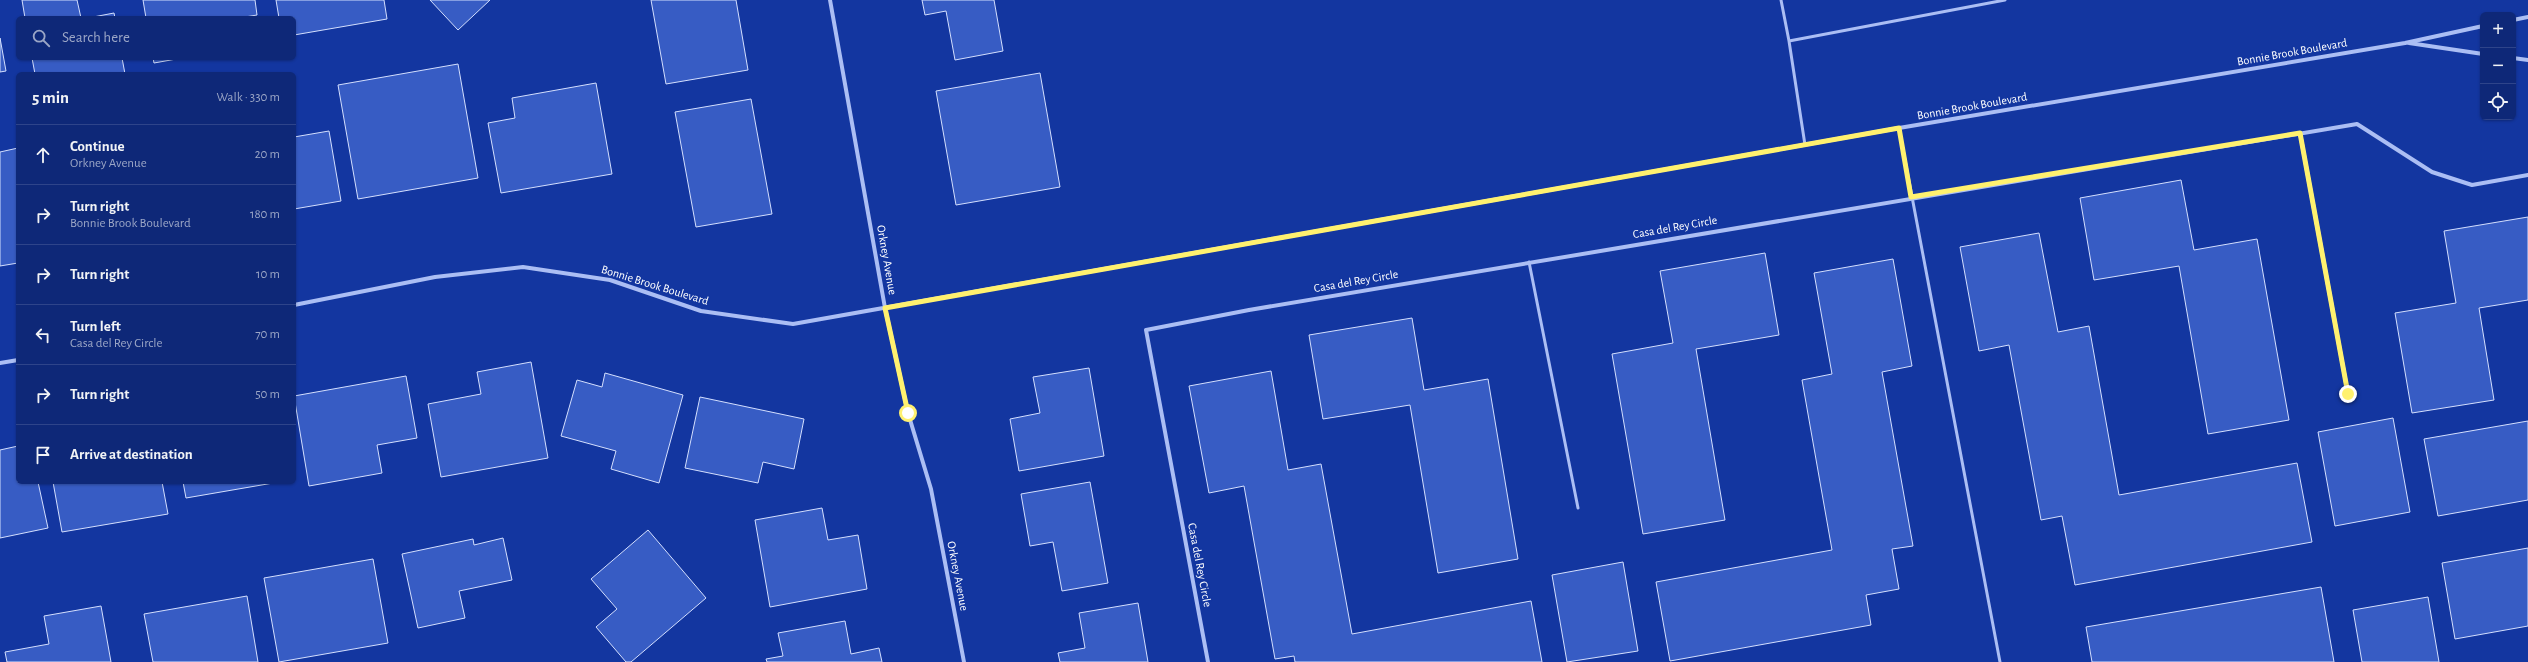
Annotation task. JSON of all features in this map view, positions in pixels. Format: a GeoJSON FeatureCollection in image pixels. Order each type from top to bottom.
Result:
{"type":"FeatureCollection","features":[{"type":"Feature","properties":{"kind":"street","name":"Orkney Avenue"},"geometry":{"type":"LineString","coordinates":[[830,0],[885,308],[908,413],[931,490],[964,662]]}},
{"type":"Feature","properties":{"kind":"street"},"geometry":{"type":"LineString","coordinates":[[2516,19],[2528,16]]}},
{"type":"Feature","properties":{"kind":"street","name":"Bonnie Brook Boulevard"},"geometry":{"type":"LineString","coordinates":[[296,305],[435,277],[523,267],[610,280],[701,311],[793,324],[1899,128],[2405,43],[2480,27]]}},
{"type":"Feature","properties":{"kind":"street","name":"Bonnie Brook Boulevard"},"geometry":{"type":"LineString","coordinates":[[2405,43],[2480,54]]}},
{"type":"Feature","properties":{"kind":"street"},"geometry":{"type":"LineString","coordinates":[[2516,58],[2528,60]]}},
{"type":"Feature","properties":{"kind":"street","name":"Casa del Rey Circle"},"geometry":{"type":"LineString","coordinates":[[1208,662],[1146,330],[1529,262],[1911,197],[2357,124],[2432,172],[2472,185],[2528,175]]}},
{"type":"Feature","properties":{"kind":"street"},"geometry":{"type":"LineString","coordinates":[[2300,133],[2348,394]]}},
{"type":"Feature","properties":{"kind":"street"},"geometry":{"type":"LineString","coordinates":[[0,363],[16,360]]}},
{"type":"Feature","properties":{"kind":"lane"},"geometry":{"type":"LineString","coordinates":[[1781,0],[1805,145]]}},
{"type":"Feature","properties":{"kind":"lane"},"geometry":{"type":"LineString","coordinates":[[1789,41],[2005,0]]}},
{"type":"Feature","properties":{"kind":"lane"},"geometry":{"type":"LineString","coordinates":[[1899,128],[2000,662]]}},
{"type":"Feature","properties":{"kind":"lane"},"geometry":{"type":"LineString","coordinates":[[1529,262],[1578,508]]}},
{"type":"Feature","properties":{"kind":"building"},"geometry":{"type":"Polygon","coordinates":[[[22,0],[77,0],[81,16],[25,16],[22,0]]]}},
{"type":"Feature","properties":{"kind":"building"},"geometry":{"type":"Polygon","coordinates":[[[143,0],[255,0],[257,15],[251,16],[146,16],[143,0]]]}},
{"type":"Feature","properties":{"kind":"building"},"geometry":{"type":"Polygon","coordinates":[[[276,0],[384,0],[387,19],[296,35],[296,16],[279,16],[276,0]]]}},
{"type":"Feature","properties":{"kind":"building"},"geometry":{"type":"Polygon","coordinates":[[[430,0],[490,0],[458,30],[430,0]]]}},
{"type":"Feature","properties":{"kind":"building"},"geometry":{"type":"Polygon","coordinates":[[[651,0],[736,0],[748,70],[666,84],[651,0]]]}},
{"type":"Feature","properties":{"kind":"building"},"geometry":{"type":"Polygon","coordinates":[[[922,0],[994,0],[1003,51],[955,60],[946,11],[925,15],[922,0]]]}},
{"type":"Feature","properties":{"kind":"building"},"geometry":{"type":"Polygon","coordinates":[[[114,13],[115,16],[98,16],[114,13]]]}},
{"type":"Feature","properties":{"kind":"building"},"geometry":{"type":"Polygon","coordinates":[[[0,38],[6,71],[0,72],[0,38]]]}},
{"type":"Feature","properties":{"kind":"building"},"geometry":{"type":"Polygon","coordinates":[[[32,60],[122,60],[125,72],[35,72],[32,60]]]}},
{"type":"Feature","properties":{"kind":"building"},"geometry":{"type":"Polygon","coordinates":[[[153,60],[171,60],[154,63],[153,60]]]}},
{"type":"Feature","properties":{"kind":"building"},"geometry":{"type":"Polygon","coordinates":[[[458,64],[478,178],[358,199],[338,85],[458,64]]]}},
{"type":"Feature","properties":{"kind":"building"},"geometry":{"type":"Polygon","coordinates":[[[1040,73],[1060,187],[956,205],[936,91],[1040,73]]]}},
{"type":"Feature","properties":{"kind":"building"},"geometry":{"type":"Polygon","coordinates":[[[596,83],[612,174],[501,193],[488,123],[515,118],[512,98],[596,83]]]}},
{"type":"Feature","properties":{"kind":"building"},"geometry":{"type":"Polygon","coordinates":[[[751,99],[772,214],[696,227],[675,112],[751,99]]]}},
{"type":"Feature","properties":{"kind":"building"},"geometry":{"type":"Polygon","coordinates":[[[329,131],[341,201],[296,209],[296,137],[329,131]]]}},
{"type":"Feature","properties":{"kind":"building"},"geometry":{"type":"Polygon","coordinates":[[[16,148],[16,263],[0,266],[0,152],[16,148]]]}},
{"type":"Feature","properties":{"kind":"building"},"geometry":{"type":"Polygon","coordinates":[[[2181,180],[2194,250],[2257,239],[2289,420],[2208,434],[2179,266],[2094,280],[2080,198],[2181,180]]]}},
{"type":"Feature","properties":{"kind":"building"},"geometry":{"type":"Polygon","coordinates":[[[2528,217],[2528,300],[2479,308],[2494,400],[2412,413],[2395,313],[2456,303],[2444,231],[2528,217]]]}},
{"type":"Feature","properties":{"kind":"building"},"geometry":{"type":"Polygon","coordinates":[[[2039,233],[2058,332],[2089,326],[2119,495],[2297,463],[2312,542],[2075,585],[2062,516],[2041,520],[2009,345],[1979,351],[1960,247],[2039,233]]]}},
{"type":"Feature","properties":{"kind":"building"},"geometry":{"type":"Polygon","coordinates":[[[1765,253],[1779,335],[1696,349],[1725,520],[1643,534],[1612,354],[1673,343],[1660,271],[1765,253]]]}},
{"type":"Feature","properties":{"kind":"building"},"geometry":{"type":"Polygon","coordinates":[[[1893,259],[1912,366],[1882,372],[1913,546],[1892,549],[1899,589],[1866,595],[1871,625],[1670,661],[1656,582],[1832,550],[1802,380],[1832,374],[1814,273],[1893,259]]]}},
{"type":"Feature","properties":{"kind":"building"},"geometry":{"type":"Polygon","coordinates":[[[1412,318],[1424,390],[1488,379],[1518,559],[1438,573],[1410,405],[1323,419],[1309,335],[1412,318]]]}},
{"type":"Feature","properties":{"kind":"building"},"geometry":{"type":"Polygon","coordinates":[[[531,362],[548,458],[441,477],[428,404],[481,394],[477,372],[531,362]]]}},
{"type":"Feature","properties":{"kind":"building"},"geometry":{"type":"Polygon","coordinates":[[[1089,368],[1104,456],[1019,471],[1010,419],[1040,413],[1033,377],[1089,368]]]}},
{"type":"Feature","properties":{"kind":"building"},"geometry":{"type":"Polygon","coordinates":[[[1271,371],[1288,470],[1321,464],[1352,634],[1531,601],[1542,662],[1295,662],[1294,656],[1275,659],[1244,486],[1209,493],[1189,386],[1271,371]]]}},
{"type":"Feature","properties":{"kind":"building"},"geometry":{"type":"Polygon","coordinates":[[[605,373],[683,395],[659,483],[611,469],[616,451],[561,436],[577,380],[602,387],[605,373]]]}},
{"type":"Feature","properties":{"kind":"building"},"geometry":{"type":"Polygon","coordinates":[[[406,376],[417,438],[377,445],[382,473],[309,486],[296,408],[296,396],[406,376]]]}},
{"type":"Feature","properties":{"kind":"building"},"geometry":{"type":"Polygon","coordinates":[[[700,397],[804,419],[794,469],[763,462],[758,483],[685,468],[700,397]]]}},
{"type":"Feature","properties":{"kind":"building"},"geometry":{"type":"Polygon","coordinates":[[[2393,418],[2410,512],[2335,526],[2318,432],[2393,418]]]}},
{"type":"Feature","properties":{"kind":"building"},"geometry":{"type":"Polygon","coordinates":[[[2528,421],[2528,500],[2438,516],[2424,439],[2528,421]]]}},
{"type":"Feature","properties":{"kind":"building"},"geometry":{"type":"Polygon","coordinates":[[[16,446],[16,484],[38,484],[48,528],[0,538],[0,450],[16,446]]]}},
{"type":"Feature","properties":{"kind":"building"},"geometry":{"type":"Polygon","coordinates":[[[1090,482],[1108,583],[1062,591],[1053,542],[1030,546],[1021,494],[1090,482]]]}},
{"type":"Feature","properties":{"kind":"building"},"geometry":{"type":"Polygon","coordinates":[[[53,484],[162,484],[168,514],[62,532],[53,484]]]}},
{"type":"Feature","properties":{"kind":"building"},"geometry":{"type":"Polygon","coordinates":[[[183,484],[267,484],[186,498],[183,484]]]}},
{"type":"Feature","properties":{"kind":"building"},"geometry":{"type":"Polygon","coordinates":[[[822,508],[828,540],[858,535],[867,589],[770,607],[755,520],[822,508]]]}},
{"type":"Feature","properties":{"kind":"building"},"geometry":{"type":"Polygon","coordinates":[[[648,530],[706,598],[631,662],[626,662],[596,627],[617,609],[591,579],[648,530]]]}},
{"type":"Feature","properties":{"kind":"building"},"geometry":{"type":"Polygon","coordinates":[[[503,538],[512,580],[459,591],[465,618],[418,628],[402,554],[473,539],[474,545],[503,538]]]}},
{"type":"Feature","properties":{"kind":"building"},"geometry":{"type":"Polygon","coordinates":[[[2528,548],[2528,626],[2455,639],[2442,563],[2528,548]]]}},
{"type":"Feature","properties":{"kind":"building"},"geometry":{"type":"Polygon","coordinates":[[[373,559],[388,643],[279,662],[264,578],[373,559]]]}},
{"type":"Feature","properties":{"kind":"building"},"geometry":{"type":"Polygon","coordinates":[[[1623,562],[1638,651],[1567,662],[1552,575],[1623,562]]]}},
{"type":"Feature","properties":{"kind":"building"},"geometry":{"type":"Polygon","coordinates":[[[2321,587],[2334,662],[2092,662],[2086,627],[2321,587]]]}},
{"type":"Feature","properties":{"kind":"building"},"geometry":{"type":"Polygon","coordinates":[[[247,596],[258,662],[153,662],[144,614],[247,596]]]}},
{"type":"Feature","properties":{"kind":"building"},"geometry":{"type":"Polygon","coordinates":[[[2428,597],[2439,662],[2362,662],[2353,610],[2428,597]]]}},
{"type":"Feature","properties":{"kind":"building"},"geometry":{"type":"Polygon","coordinates":[[[1138,603],[1148,662],[1060,662],[1058,653],[1085,648],[1079,613],[1138,603]]]}},
{"type":"Feature","properties":{"kind":"building"},"geometry":{"type":"Polygon","coordinates":[[[101,606],[111,662],[7,662],[5,652],[49,644],[44,616],[101,606]]]}},
{"type":"Feature","properties":{"kind":"building"},"geometry":{"type":"Polygon","coordinates":[[[845,621],[851,654],[879,648],[882,662],[767,662],[766,659],[783,656],[778,633],[845,621]]]}},
{"type":"Feature","properties":{"kind":"route"},"geometry":{"type":"LineString","coordinates":[[908,413],[885,308],[1899,128],[1911,197],[2300,133],[2348,394]]}}]}
